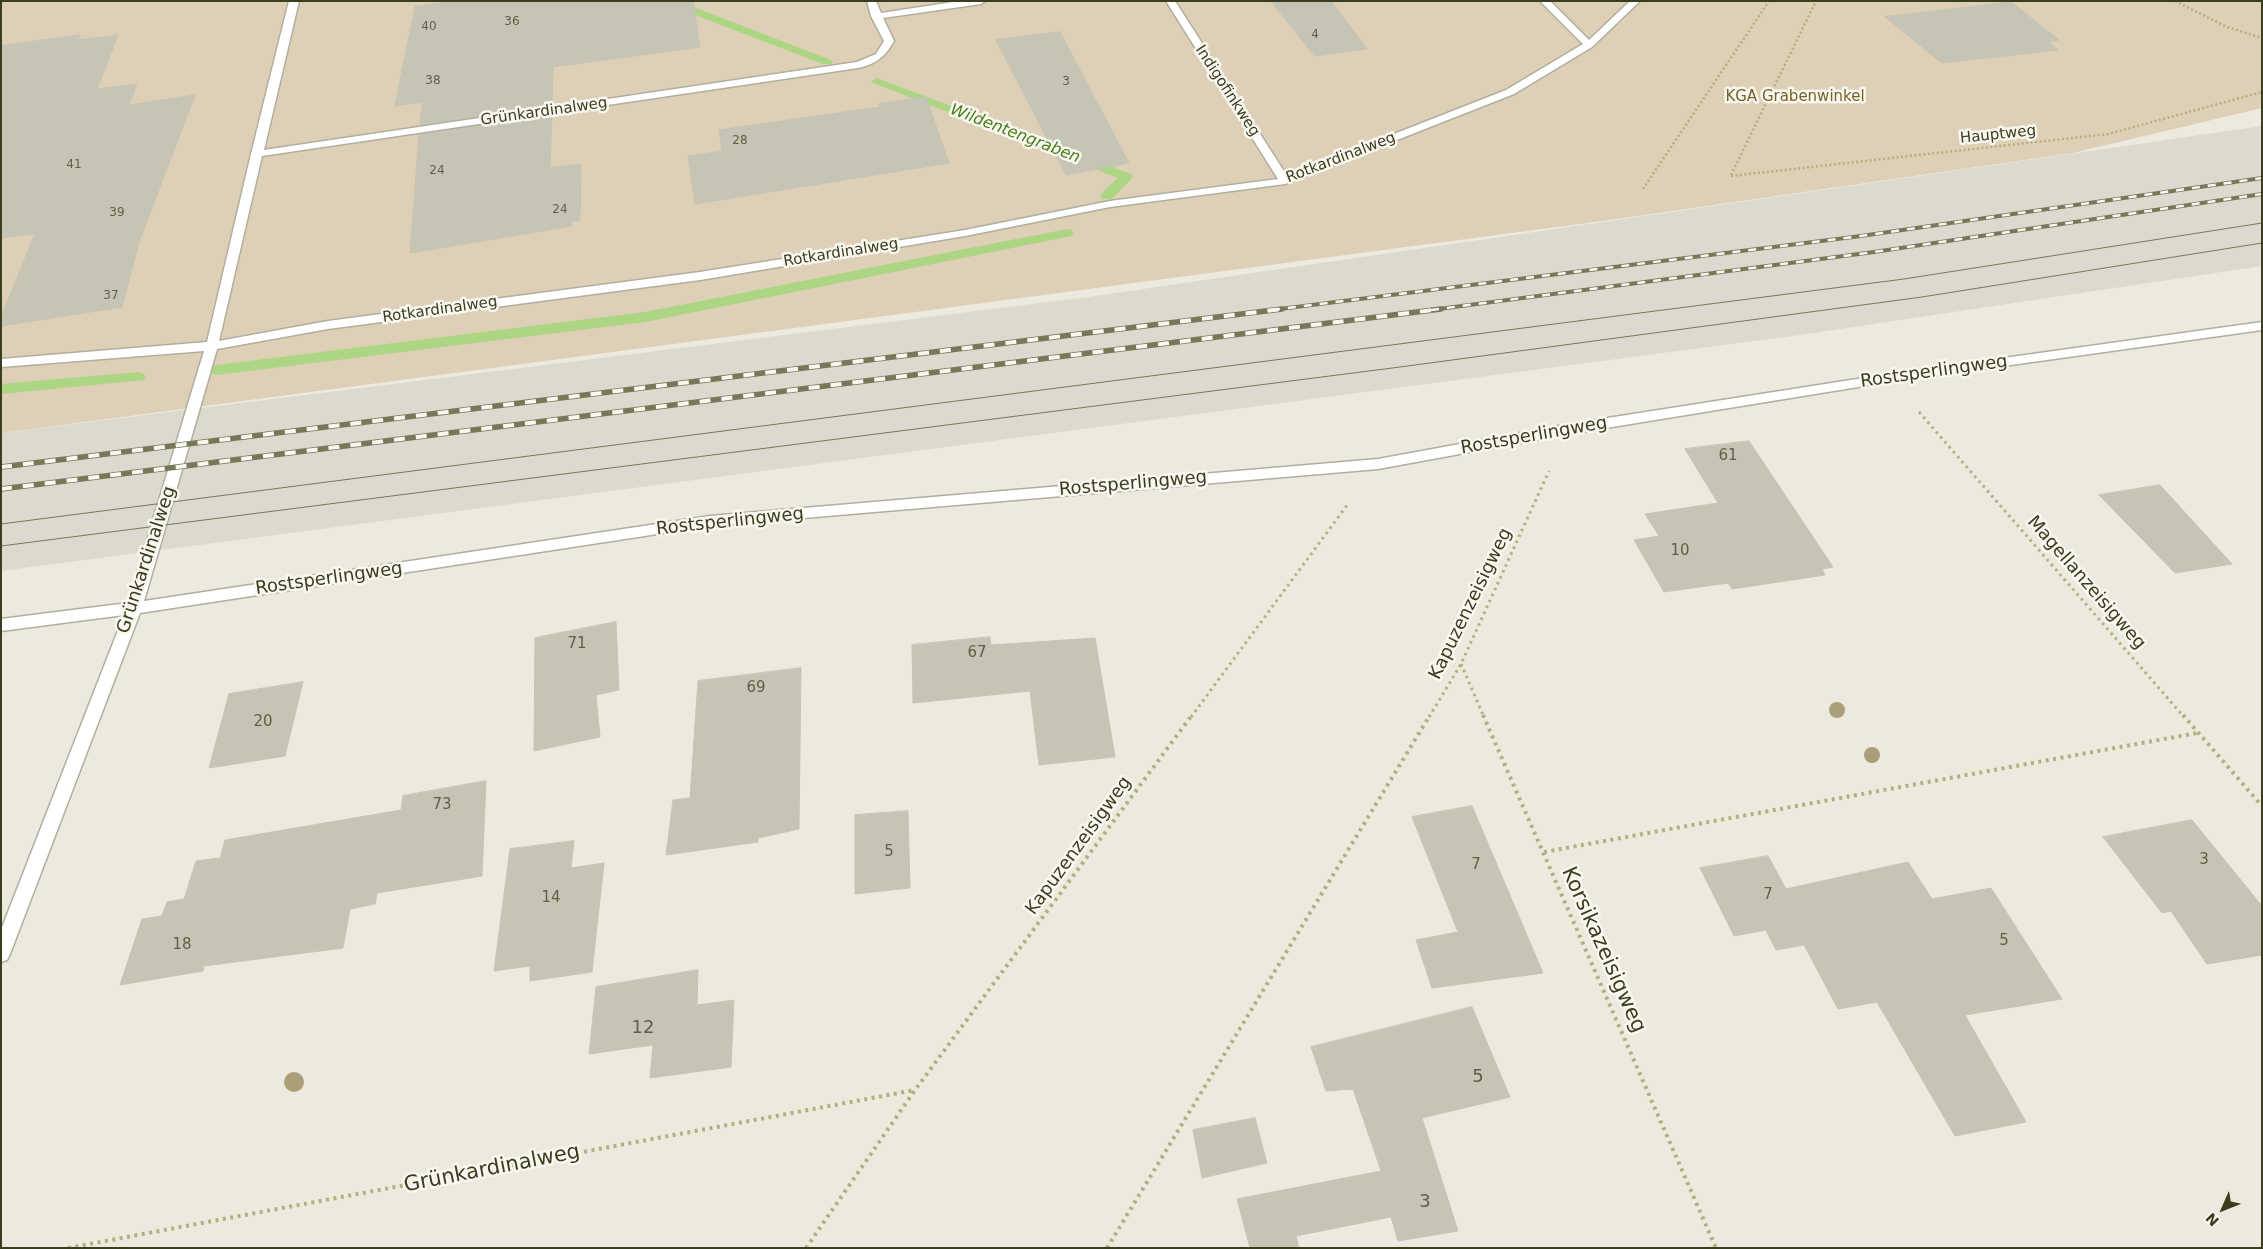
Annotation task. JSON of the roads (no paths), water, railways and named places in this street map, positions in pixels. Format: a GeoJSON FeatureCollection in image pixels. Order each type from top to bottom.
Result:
{"type":"FeatureCollection","features":[{"type":"Feature","properties":{"kind":"lane","name":"Grünkardinalweg"},"geometry":{"type":"LineString","coordinates":[[1,954],[134,608],[212,346],[256,154],[294,1]]}},
{"type":"Feature","properties":{"kind":"lane","name":"Grünkardinalweg"},"geometry":{"type":"LineString","coordinates":[[256,154],[832,70],[874,61],[883,54],[888,41],[871,1]]}},
{"type":"Feature","properties":{"kind":"lane"},"geometry":{"type":"LineString","coordinates":[[876,16],[981,1]]}},
{"type":"Feature","properties":{"kind":"lane","name":"Indigofinkweg"},"geometry":{"type":"LineString","coordinates":[[1170,1],[1285,181]]}},
{"type":"Feature","properties":{"kind":"lane"},"geometry":{"type":"LineString","coordinates":[[1544,1],[1589,45]]}},
{"type":"Feature","properties":{"kind":"lane","name":"Rotkardinalweg"},"geometry":{"type":"LineString","coordinates":[[1,364],[212,346],[338,324],[700,276],[965,233],[1110,204],[1285,181],[1510,92],[1589,45],[1636,1]]}},
{"type":"Feature","properties":{"kind":"lane","name":"Rostsperlingweg"},"geometry":{"type":"LineString","coordinates":[[1,624],[134,608],[710,522],[1378,464],[1569,429],[1890,378],[2262,326]]}},
{"type":"Feature","properties":{"kind":"waterway","name":"Wildentengraben"},"geometry":{"type":"LineString","coordinates":[[673,3],[827,62]]}},
{"type":"Feature","properties":{"kind":"waterway","name":"Wildentengraben"},"geometry":{"type":"LineString","coordinates":[[877,81],[1127,177],[1107,196]]}},
{"type":"Feature","properties":{"kind":"waterway"},"geometry":{"type":"LineString","coordinates":[[216,370],[645,317],[1067,233]]}},
{"type":"Feature","properties":{"kind":"waterway","name":"Wildentengraben"},"geometry":{"type":"LineString","coordinates":[[1,389],[139,377]]}},
{"type":"Feature","properties":{"kind":"tram line"},"geometry":{"type":"LineString","coordinates":[[1,524],[1904,279],[2262,223]]}},
{"type":"Feature","properties":{"kind":"tram line"},"geometry":{"type":"LineString","coordinates":[[1,546],[1400,367],[1922,297],[2262,243]]}},
{"type":"Feature","properties":{"kind":"railway"},"geometry":{"type":"LineString","coordinates":[[1272,310],[1861,236],[2262,178]]}},
{"type":"Feature","properties":{"kind":"railway"},"geometry":{"type":"LineString","coordinates":[[1431,310],[1874,252],[2262,194]]}},
{"type":"Feature","properties":{"kind":"railway"},"geometry":{"type":"LineString","coordinates":[[1,467],[1282,309]]}},
{"type":"Feature","properties":{"kind":"railway"},"geometry":{"type":"LineString","coordinates":[[1,489],[1441,309]]}},
{"type":"Feature","properties":{"kind":"park label","name":"KGA Grabenwinkel"},"geometry":{"type":"Point","coordinates":[1795,97]}}]}
